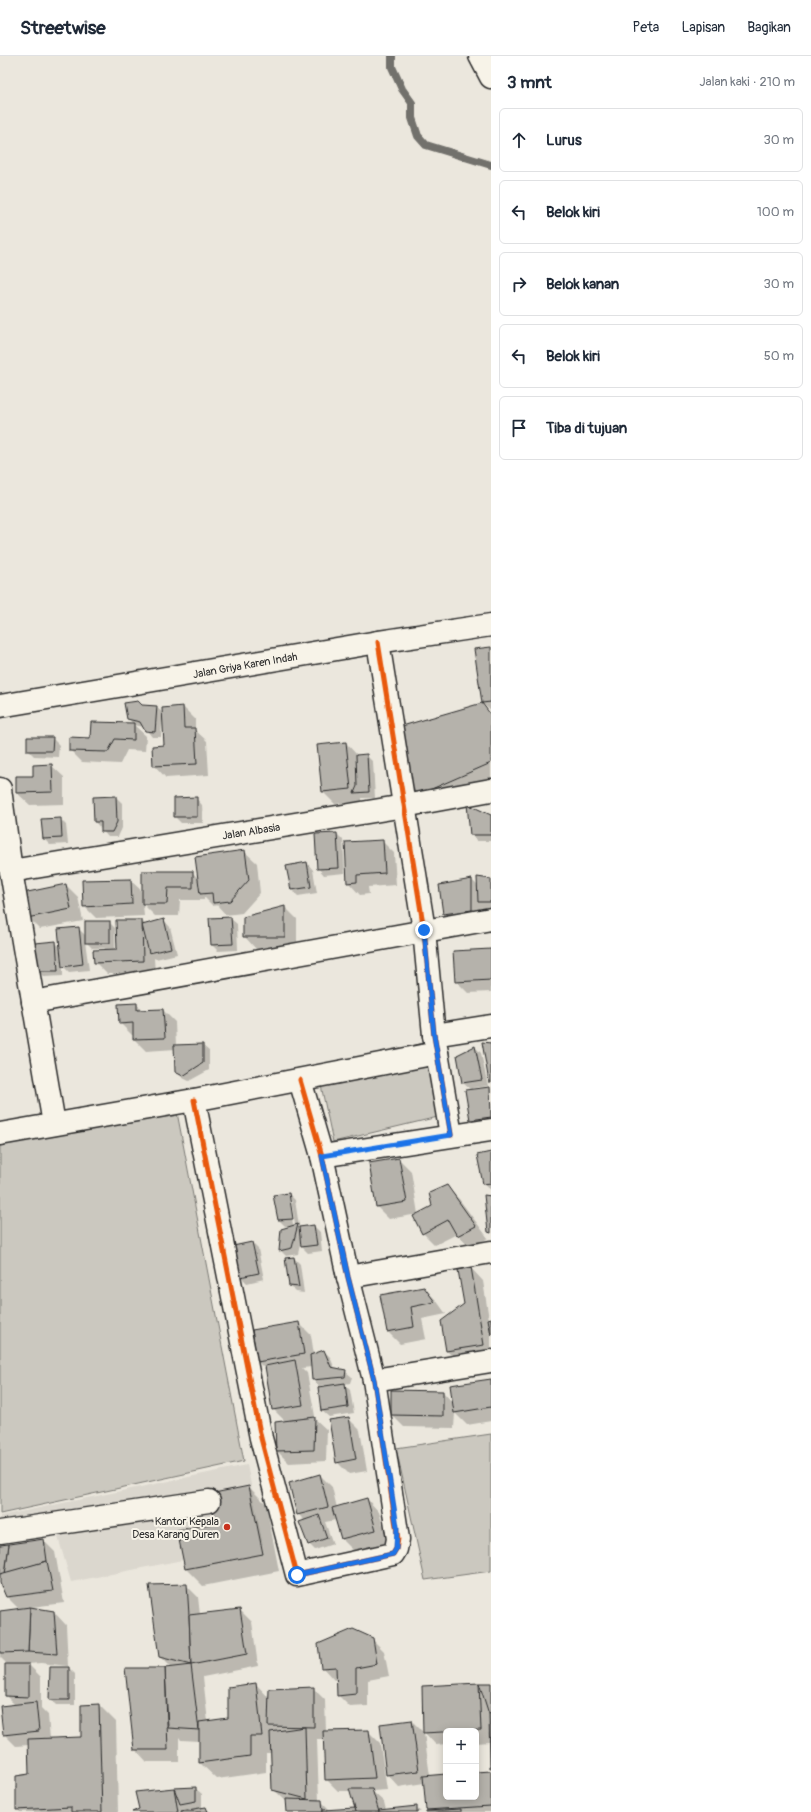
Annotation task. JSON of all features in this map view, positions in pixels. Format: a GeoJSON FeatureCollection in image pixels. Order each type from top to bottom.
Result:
{"type":"FeatureCollection","features":[{"type":"Feature","properties":{"kind":"street","name":"Jalan Griya Karen Indah"},"geometry":{"type":"LineString","coordinates":[[0,706],[378,642],[491,626]]}},
{"type":"Feature","properties":{"kind":"street"},"geometry":{"type":"LineString","coordinates":[[378,642],[424,930],[436,1044],[451,1135]]}},
{"type":"Feature","properties":{"kind":"street"},"geometry":{"type":"LineString","coordinates":[[0,789],[11,871],[54,1124]]}},
{"type":"Feature","properties":{"kind":"street","name":"Jalan Albasia"},"geometry":{"type":"LineString","coordinates":[[11,871],[404,806],[491,790]]}},
{"type":"Feature","properties":{"kind":"street"},"geometry":{"type":"LineString","coordinates":[[33,1002],[491,919]]}},
{"type":"Feature","properties":{"kind":"street"},"geometry":{"type":"LineString","coordinates":[[0,1134],[300,1080],[436,1044],[491,1026]]}},
{"type":"Feature","properties":{"kind":"street"},"geometry":{"type":"LineString","coordinates":[[194,1100],[261,1438],[297,1575],[393,1554],[396,1549],[397,1527],[374,1380],[348,1277],[322,1156],[300,1080]]}},
{"type":"Feature","properties":{"kind":"street"},"geometry":{"type":"LineString","coordinates":[[322,1156],[491,1130]]}},
{"type":"Feature","properties":{"kind":"street"},"geometry":{"type":"LineString","coordinates":[[348,1277],[491,1252]]}},
{"type":"Feature","properties":{"kind":"street"},"geometry":{"type":"LineString","coordinates":[[374,1380],[491,1360]]}},
{"type":"Feature","properties":{"kind":"street"},"geometry":{"type":"LineString","coordinates":[[0,1532],[209,1501]]}},
{"type":"Feature","properties":{"kind":"shaded area"},"geometry":{"type":"Polygon","coordinates":[[[427,1042],[442,1116],[333,1142],[318,1071],[427,1042]]]}},
{"type":"Feature","properties":{"kind":"shaded area"},"geometry":{"type":"Polygon","coordinates":[[[175,1102],[244,1461],[0,1514],[0,1131],[175,1102]]]}},
{"type":"Feature","properties":{"kind":"shaded area"},"geometry":{"type":"Polygon","coordinates":[[[491,1434],[491,1571],[425,1580],[396,1448],[491,1434]]]}},
{"type":"Feature","properties":{"kind":"shaded area","name":"Kantor Kepala Desa Karang Duren"},"geometry":{"type":"Polygon","coordinates":[[[247,1465],[263,1544],[71,1582],[54,1523],[0,1534],[0,1516],[247,1465]]]}},
{"type":"Feature","properties":{"kind":"building"},"geometry":{"type":"Polygon","coordinates":[[[491,647],[491,702],[482,703],[474,649],[491,647]]]}},
{"type":"Feature","properties":{"kind":"building"},"geometry":{"type":"Polygon","coordinates":[[[138,701],[142,705],[157,706],[155,732],[145,731],[140,722],[127,719],[124,703],[138,701]]]}},
{"type":"Feature","properties":{"kind":"building"},"geometry":{"type":"Polygon","coordinates":[[[482,703],[491,715],[491,763],[427,791],[410,793],[402,726],[482,703]]]}},
{"type":"Feature","properties":{"kind":"building"},"geometry":{"type":"Polygon","coordinates":[[[183,706],[184,728],[195,728],[197,764],[153,766],[152,746],[164,745],[162,708],[183,706]]]}},
{"type":"Feature","properties":{"kind":"building"},"geometry":{"type":"Polygon","coordinates":[[[91,722],[134,723],[134,740],[115,739],[108,752],[69,751],[69,737],[90,738],[91,722]]]}},
{"type":"Feature","properties":{"kind":"building"},"geometry":{"type":"Polygon","coordinates":[[[27,737],[53,737],[52,751],[27,751],[27,737]]]}},
{"type":"Feature","properties":{"kind":"building"},"geometry":{"type":"Polygon","coordinates":[[[346,742],[351,789],[322,792],[317,745],[346,742]]]}},
{"type":"Feature","properties":{"kind":"building"},"geometry":{"type":"Polygon","coordinates":[[[367,754],[369,792],[354,793],[357,786],[356,755],[367,754]]]}},
{"type":"Feature","properties":{"kind":"building"},"geometry":{"type":"Polygon","coordinates":[[[52,764],[53,792],[16,793],[16,776],[33,776],[33,765],[52,764]]]}},
{"type":"Feature","properties":{"kind":"building"},"geometry":{"type":"Polygon","coordinates":[[[116,796],[117,822],[112,832],[101,832],[101,822],[94,822],[93,797],[116,796]]]}},
{"type":"Feature","properties":{"kind":"building"},"geometry":{"type":"Polygon","coordinates":[[[197,797],[197,817],[174,817],[174,798],[197,797]]]}},
{"type":"Feature","properties":{"kind":"building"},"geometry":{"type":"Polygon","coordinates":[[[467,804],[491,815],[491,835],[470,835],[467,804]]]}},
{"type":"Feature","properties":{"kind":"building"},"geometry":{"type":"Polygon","coordinates":[[[61,818],[62,838],[43,839],[41,819],[61,818]]]}},
{"type":"Feature","properties":{"kind":"building"},"geometry":{"type":"Polygon","coordinates":[[[337,833],[339,868],[317,869],[315,834],[337,833]]]}},
{"type":"Feature","properties":{"kind":"building"},"geometry":{"type":"Polygon","coordinates":[[[383,840],[385,873],[357,875],[357,882],[347,883],[345,842],[383,840]]]}},
{"type":"Feature","properties":{"kind":"building"},"geometry":{"type":"Polygon","coordinates":[[[245,850],[249,880],[230,901],[213,903],[212,893],[200,894],[195,857],[245,850]]]}},
{"type":"Feature","properties":{"kind":"building"},"geometry":{"type":"Polygon","coordinates":[[[307,862],[311,887],[291,890],[286,866],[307,862]]]}},
{"type":"Feature","properties":{"kind":"building"},"geometry":{"type":"Polygon","coordinates":[[[142,871],[193,871],[193,888],[168,888],[167,904],[142,904],[142,871]]]}},
{"type":"Feature","properties":{"kind":"building"},"geometry":{"type":"Polygon","coordinates":[[[477,877],[491,879],[491,902],[478,902],[477,877]]]}},
{"type":"Feature","properties":{"kind":"building"},"geometry":{"type":"Polygon","coordinates":[[[131,879],[132,904],[83,907],[82,880],[131,879]]]}},
{"type":"Feature","properties":{"kind":"building"},"geometry":{"type":"Polygon","coordinates":[[[472,879],[472,910],[443,914],[439,885],[472,879]]]}},
{"type":"Feature","properties":{"kind":"building"},"geometry":{"type":"Polygon","coordinates":[[[66,884],[71,909],[27,918],[23,893],[66,884]]]}},
{"type":"Feature","properties":{"kind":"building"},"geometry":{"type":"Polygon","coordinates":[[[285,906],[285,937],[243,937],[243,917],[285,906]]]}},
{"type":"Feature","properties":{"kind":"building"},"geometry":{"type":"Polygon","coordinates":[[[231,917],[233,944],[211,945],[209,918],[231,917]]]}},
{"type":"Feature","properties":{"kind":"building"},"geometry":{"type":"Polygon","coordinates":[[[164,919],[171,948],[149,953],[142,925],[164,919]]]}},
{"type":"Feature","properties":{"kind":"building"},"geometry":{"type":"Polygon","coordinates":[[[116,920],[142,920],[143,961],[94,963],[93,950],[117,949],[116,920]]]}},
{"type":"Feature","properties":{"kind":"building"},"geometry":{"type":"Polygon","coordinates":[[[85,921],[110,921],[110,943],[85,943],[85,921]]]}},
{"type":"Feature","properties":{"kind":"building"},"geometry":{"type":"Polygon","coordinates":[[[79,927],[83,964],[62,967],[58,929],[79,927]]]}},
{"type":"Feature","properties":{"kind":"building"},"geometry":{"type":"Polygon","coordinates":[[[56,941],[58,971],[37,971],[35,943],[56,941]]]}},
{"type":"Feature","properties":{"kind":"building"},"geometry":{"type":"Polygon","coordinates":[[[491,949],[491,980],[455,982],[453,951],[491,949]]]}},
{"type":"Feature","properties":{"kind":"building"},"geometry":{"type":"Polygon","coordinates":[[[137,1003],[137,1010],[163,1009],[165,1038],[133,1039],[133,1023],[119,1024],[118,1004],[137,1003]]]}},
{"type":"Feature","properties":{"kind":"building"},"geometry":{"type":"Polygon","coordinates":[[[482,1042],[491,1043],[491,1082],[489,1082],[482,1042]]]}},
{"type":"Feature","properties":{"kind":"building"},"geometry":{"type":"Polygon","coordinates":[[[203,1044],[203,1063],[183,1076],[175,1072],[174,1045],[203,1044]]]}},
{"type":"Feature","properties":{"kind":"building"},"geometry":{"type":"Polygon","coordinates":[[[475,1046],[482,1080],[462,1083],[457,1055],[475,1046]]]}},
{"type":"Feature","properties":{"kind":"building"},"geometry":{"type":"Polygon","coordinates":[[[490,1087],[491,1117],[470,1120],[465,1090],[490,1087]]]}},
{"type":"Feature","properties":{"kind":"building"},"geometry":{"type":"Polygon","coordinates":[[[491,1152],[491,1183],[483,1184],[477,1155],[491,1152]]]}},
{"type":"Feature","properties":{"kind":"building"},"geometry":{"type":"Polygon","coordinates":[[[399,1158],[407,1202],[376,1207],[369,1163],[399,1158]]]}},
{"type":"Feature","properties":{"kind":"building"},"geometry":{"type":"Polygon","coordinates":[[[447,1185],[476,1226],[457,1236],[448,1220],[422,1234],[413,1216],[432,1206],[429,1193],[447,1185]]]}},
{"type":"Feature","properties":{"kind":"building"},"geometry":{"type":"Polygon","coordinates":[[[289,1193],[293,1219],[278,1220],[273,1195],[289,1193]]]}},
{"type":"Feature","properties":{"kind":"building"},"geometry":{"type":"Polygon","coordinates":[[[484,1195],[491,1196],[491,1233],[488,1232],[484,1195]]]}},
{"type":"Feature","properties":{"kind":"building"},"geometry":{"type":"Polygon","coordinates":[[[298,1224],[292,1248],[279,1251],[281,1229],[298,1224]]]}},
{"type":"Feature","properties":{"kind":"building"},"geometry":{"type":"Polygon","coordinates":[[[314,1225],[317,1245],[301,1247],[299,1227],[314,1225]]]}},
{"type":"Feature","properties":{"kind":"building"},"geometry":{"type":"Polygon","coordinates":[[[252,1242],[259,1273],[240,1277],[233,1246],[252,1242]]]}},
{"type":"Feature","properties":{"kind":"building"},"geometry":{"type":"Polygon","coordinates":[[[294,1257],[299,1287],[289,1286],[285,1258],[294,1257]]]}},
{"type":"Feature","properties":{"kind":"building"},"geometry":{"type":"Polygon","coordinates":[[[471,1267],[484,1345],[446,1351],[441,1321],[464,1304],[458,1270],[471,1267]]]}},
{"type":"Feature","properties":{"kind":"building"},"geometry":{"type":"Polygon","coordinates":[[[424,1287],[435,1302],[411,1307],[414,1327],[387,1332],[380,1295],[424,1287]]]}},
{"type":"Feature","properties":{"kind":"building"},"geometry":{"type":"Polygon","coordinates":[[[491,1318],[491,1335],[488,1319],[491,1318]]]}},
{"type":"Feature","properties":{"kind":"building"},"geometry":{"type":"Polygon","coordinates":[[[299,1322],[304,1354],[257,1362],[252,1330],[299,1322]]]}},
{"type":"Feature","properties":{"kind":"building"},"geometry":{"type":"Polygon","coordinates":[[[324,1350],[331,1367],[346,1370],[345,1377],[312,1380],[310,1355],[324,1350]]]}},
{"type":"Feature","properties":{"kind":"building"},"geometry":{"type":"Polygon","coordinates":[[[295,1360],[303,1405],[272,1410],[265,1366],[295,1360]]]}},
{"type":"Feature","properties":{"kind":"building"},"geometry":{"type":"Polygon","coordinates":[[[491,1379],[491,1407],[454,1413],[450,1385],[491,1379]]]}},
{"type":"Feature","properties":{"kind":"building"},"geometry":{"type":"Polygon","coordinates":[[[345,1383],[348,1407],[321,1411],[318,1387],[345,1383]]]}},
{"type":"Feature","properties":{"kind":"building"},"geometry":{"type":"Polygon","coordinates":[[[391,1390],[443,1391],[443,1416],[391,1415],[391,1390]]]}},
{"type":"Feature","properties":{"kind":"building"},"geometry":{"type":"Polygon","coordinates":[[[315,1417],[314,1450],[276,1451],[275,1422],[315,1417]]]}},
{"type":"Feature","properties":{"kind":"building"},"geometry":{"type":"Polygon","coordinates":[[[349,1417],[356,1459],[336,1463],[329,1420],[349,1417]]]}},
{"type":"Feature","properties":{"kind":"building"},"geometry":{"type":"Polygon","coordinates":[[[320,1474],[328,1507],[297,1515],[289,1483],[320,1474]]]}},
{"type":"Feature","properties":{"kind":"building","name":"Kantor Kepala Desa Karang Duren"},"geometry":{"type":"Polygon","coordinates":[[[249,1486],[263,1554],[185,1569],[177,1530],[215,1523],[209,1494],[249,1486]]]}},
{"type":"Feature","properties":{"kind":"building"},"geometry":{"type":"Polygon","coordinates":[[[367,1498],[376,1530],[341,1539],[332,1508],[367,1498]]]}},
{"type":"Feature","properties":{"kind":"building"},"geometry":{"type":"Polygon","coordinates":[[[319,1515],[327,1538],[308,1545],[299,1522],[319,1515]]]}},
{"type":"Feature","properties":{"kind":"building"},"geometry":{"type":"Polygon","coordinates":[[[44,1539],[47,1561],[5,1574],[9,1544],[44,1539]]]}},
{"type":"Feature","properties":{"kind":"building"},"geometry":{"type":"Polygon","coordinates":[[[9,1544],[5,1574],[0,1574],[0,1545],[9,1544]]]}},
{"type":"Feature","properties":{"kind":"building"},"geometry":{"type":"Polygon","coordinates":[[[47,1561],[53,1591],[6,1597],[0,1583],[0,1574],[47,1561]]]}},
{"type":"Feature","properties":{"kind":"building"},"geometry":{"type":"Polygon","coordinates":[[[187,1584],[191,1665],[159,1657],[149,1585],[187,1584]]]}},
{"type":"Feature","properties":{"kind":"building"},"geometry":{"type":"Polygon","coordinates":[[[30,1607],[54,1611],[57,1654],[28,1652],[30,1607]]]}},
{"type":"Feature","properties":{"kind":"building"},"geometry":{"type":"Polygon","coordinates":[[[30,1607],[28,1652],[0,1653],[0,1611],[30,1607]]]}},
{"type":"Feature","properties":{"kind":"building"},"geometry":{"type":"Polygon","coordinates":[[[240,1609],[247,1654],[191,1665],[189,1615],[240,1609]]]}},
{"type":"Feature","properties":{"kind":"building"},"geometry":{"type":"Polygon","coordinates":[[[353,1629],[373,1638],[377,1664],[356,1668],[356,1694],[337,1696],[336,1667],[321,1668],[318,1644],[353,1629]]]}},
{"type":"Feature","properties":{"kind":"building"},"geometry":{"type":"Polygon","coordinates":[[[5,1664],[29,1664],[29,1697],[5,1696],[5,1664]]]}},
{"type":"Feature","properties":{"kind":"building"},"geometry":{"type":"Polygon","coordinates":[[[191,1665],[199,1730],[168,1728],[165,1668],[191,1665]]]}},
{"type":"Feature","properties":{"kind":"building"},"geometry":{"type":"Polygon","coordinates":[[[50,1667],[69,1667],[69,1700],[49,1700],[50,1667]]]}},
{"type":"Feature","properties":{"kind":"building"},"geometry":{"type":"Polygon","coordinates":[[[125,1668],[165,1668],[168,1750],[134,1750],[125,1668]]]}},
{"type":"Feature","properties":{"kind":"building"},"geometry":{"type":"Polygon","coordinates":[[[256,1683],[262,1736],[250,1736],[250,1756],[199,1763],[199,1722],[228,1718],[228,1687],[256,1683]]]}},
{"type":"Feature","properties":{"kind":"building"},"geometry":{"type":"Polygon","coordinates":[[[479,1683],[481,1730],[479,1730],[479,1728],[443,1728],[443,1732],[423,1733],[422,1686],[479,1683]]]}},
{"type":"Feature","properties":{"kind":"building"},"geometry":{"type":"Polygon","coordinates":[[[479,1683],[491,1683],[491,1713],[489,1714],[479,1683]]]}},
{"type":"Feature","properties":{"kind":"building"},"geometry":{"type":"Polygon","coordinates":[[[314,1687],[314,1727],[268,1726],[269,1689],[314,1687]]]}},
{"type":"Feature","properties":{"kind":"building"},"geometry":{"type":"Polygon","coordinates":[[[36,1702],[39,1731],[3,1735],[0,1706],[36,1702]]]}},
{"type":"Feature","properties":{"kind":"building"},"geometry":{"type":"Polygon","coordinates":[[[99,1704],[102,1812],[71,1812],[71,1807],[16,1810],[16,1776],[29,1774],[28,1739],[81,1737],[81,1705],[99,1704]]]}},
{"type":"Feature","properties":{"kind":"building"},"geometry":{"type":"Polygon","coordinates":[[[491,1713],[491,1768],[490,1768],[489,1714],[491,1713]]]}},
{"type":"Feature","properties":{"kind":"building"},"geometry":{"type":"Polygon","coordinates":[[[412,1720],[419,1771],[386,1775],[380,1724],[412,1720]]]}},
{"type":"Feature","properties":{"kind":"building"},"geometry":{"type":"Polygon","coordinates":[[[305,1727],[307,1799],[272,1790],[270,1732],[305,1727]]]}},
{"type":"Feature","properties":{"kind":"building"},"geometry":{"type":"Polygon","coordinates":[[[369,1730],[375,1778],[325,1780],[323,1731],[369,1730]]]}},
{"type":"Feature","properties":{"kind":"building"},"geometry":{"type":"Polygon","coordinates":[[[491,1771],[491,1806],[426,1810],[423,1776],[443,1774],[443,1800],[479,1800],[479,1772],[491,1771]]]}},
{"type":"Feature","properties":{"kind":"building"},"geometry":{"type":"Polygon","coordinates":[[[196,1787],[196,1801],[180,1804],[174,1788],[196,1787]]]}},
{"type":"Feature","properties":{"kind":"building"},"geometry":{"type":"Polygon","coordinates":[[[174,1788],[178,1812],[132,1812],[139,1809],[135,1792],[174,1788]]]}},
{"type":"Feature","properties":{"kind":"building"},"geometry":{"type":"Polygon","coordinates":[[[349,1789],[372,1789],[379,1812],[356,1812],[349,1789]]]}},
{"type":"Feature","properties":{"kind":"building"},"geometry":{"type":"Polygon","coordinates":[[[286,1799],[322,1800],[323,1812],[287,1812],[286,1799]]]}},
{"type":"Feature","properties":{"kind":"building"},"geometry":{"type":"Polygon","coordinates":[[[417,1806],[417,1812],[379,1812],[379,1810],[417,1806]]]}},
{"type":"Feature","properties":{"kind":"building"},"geometry":{"type":"Polygon","coordinates":[[[206,1807],[208,1812],[181,1812],[181,1811],[206,1807]]]}},
{"type":"Feature","properties":{"kind":"building"},"geometry":{"type":"Polygon","coordinates":[[[355,1808],[356,1812],[323,1812],[323,1810],[355,1808]]]}},
{"type":"Feature","properties":{"kind":"building"},"geometry":{"type":"Polygon","coordinates":[[[461,1809],[461,1812],[426,1812],[426,1811],[461,1809]]]}},
{"type":"Feature","properties":{"kind":"waterway"},"geometry":{"type":"LineString","coordinates":[[392,56],[392,67],[402,89],[412,103],[412,118],[418,136],[426,145],[491,165]]}},
{"type":"Feature","properties":{"kind":"cycle path"},"geometry":{"type":"LineString","coordinates":[[378,642],[424,930],[434,1035],[451,1135]]}},
{"type":"Feature","properties":{"kind":"cycle path"},"geometry":{"type":"LineString","coordinates":[[194,1100],[261,1438],[297,1575],[393,1554],[396,1549],[398,1539],[374,1380],[348,1277],[322,1156],[300,1080]]}},
{"type":"Feature","properties":{"kind":"place","name":"Kantor Kepala Desa Karang Duren"},"geometry":{"type":"Point","coordinates":[227,1527]}},
{"type":"Feature","properties":{"kind":"route"},"geometry":{"type":"LineString","coordinates":[[297,1575],[393,1554],[396,1549],[398,1539],[374,1380],[348,1277],[322,1156],[451,1135],[434,1035],[424,930]]}}]}
